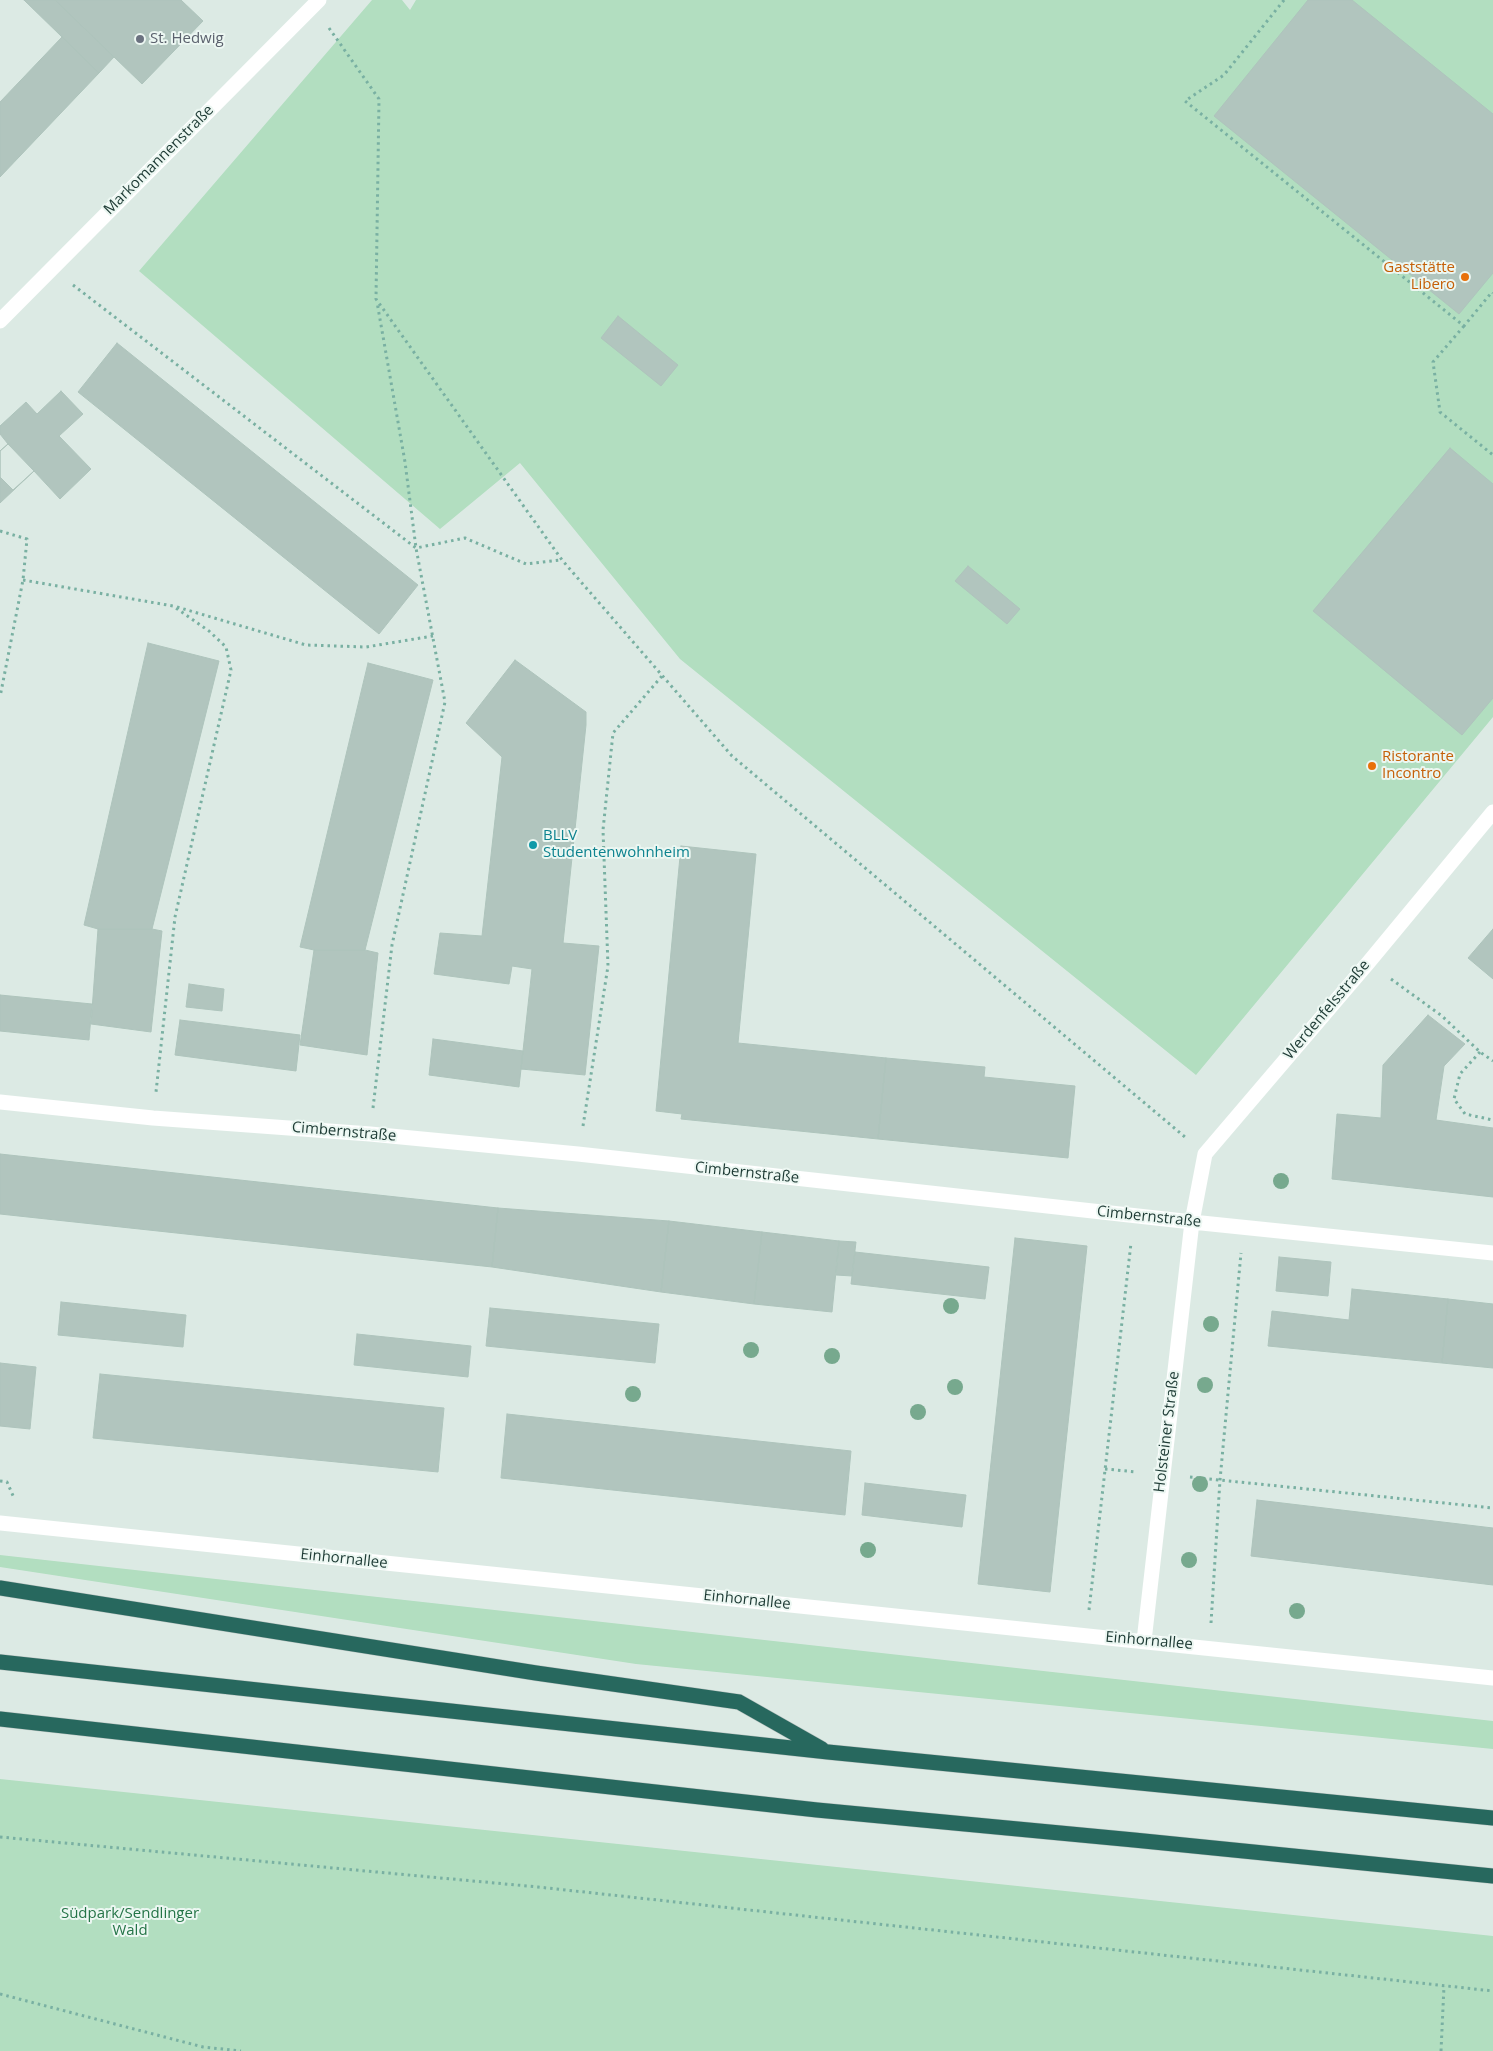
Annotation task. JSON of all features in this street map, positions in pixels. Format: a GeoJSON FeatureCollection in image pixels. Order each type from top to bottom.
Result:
{"type":"FeatureCollection","features":[{"type":"Feature","properties":{"kind":"highway"},"geometry":{"type":"LineString","coordinates":[[0,1588],[536,1673],[739,1702],[828,1752]]}},
{"type":"Feature","properties":{"kind":"highway"},"geometry":{"type":"LineString","coordinates":[[0,1662],[828,1752],[1493,1818]]}},
{"type":"Feature","properties":{"kind":"highway"},"geometry":{"type":"LineString","coordinates":[[0,1720],[817,1810],[1493,1876]]}},
{"type":"Feature","properties":{"kind":"street","name":"Markomannenstraße"},"geometry":{"type":"LineString","coordinates":[[0,320],[316,3]]}},
{"type":"Feature","properties":{"kind":"street","name":"Werdenfelsstraße"},"geometry":{"type":"LineString","coordinates":[[1192,1222],[1205,1154],[1368,963],[1493,812]]}},
{"type":"Feature","properties":{"kind":"street","name":"Cimbernstraße"},"geometry":{"type":"LineString","coordinates":[[0,1102],[153,1118],[370,1134],[578,1154],[1192,1222],[1493,1253]]}},
{"type":"Feature","properties":{"kind":"street","name":"Holsteiner Straße"},"geometry":{"type":"LineString","coordinates":[[1144,1641],[1192,1222]]}},
{"type":"Feature","properties":{"kind":"street","name":"Einhornallee"},"geometry":{"type":"LineString","coordinates":[[0,1523],[1493,1678]]}},
{"type":"Feature","properties":{"kind":"path"},"geometry":{"type":"LineString","coordinates":[[1284,0],[1224,75],[1185,101],[1464,326]]}},
{"type":"Feature","properties":{"kind":"path"},"geometry":{"type":"LineString","coordinates":[[316,3],[379,99],[376,299],[405,462],[416,548],[445,702],[392,944],[370,1134]]}},
{"type":"Feature","properties":{"kind":"path"},"geometry":{"type":"LineString","coordinates":[[51,268],[416,548],[465,538],[526,564],[562,560]]}},
{"type":"Feature","properties":{"kind":"path"},"geometry":{"type":"LineString","coordinates":[[1493,293],[1432,362],[1440,412],[1493,455]]}},
{"type":"Feature","properties":{"kind":"path"},"geometry":{"type":"LineString","coordinates":[[376,299],[562,560],[732,756],[1205,1154]]}},
{"type":"Feature","properties":{"kind":"path"},"geometry":{"type":"LineString","coordinates":[[0,531],[27,538],[23,580],[0,696]]}},
{"type":"Feature","properties":{"kind":"path"},"geometry":{"type":"LineString","coordinates":[[23,580],[173,606],[306,645],[366,647],[433,636]]}},
{"type":"Feature","properties":{"kind":"path"},"geometry":{"type":"LineString","coordinates":[[153,1118],[175,918],[231,670],[226,647],[209,631],[173,606]]}},
{"type":"Feature","properties":{"kind":"path"},"geometry":{"type":"LineString","coordinates":[[578,1154],[608,966],[603,830],[613,733],[662,676]]}},
{"type":"Feature","properties":{"kind":"path"},"geometry":{"type":"LineString","coordinates":[[1368,963],[1442,1016],[1480,1052],[1493,1061]]}},
{"type":"Feature","properties":{"kind":"path"},"geometry":{"type":"LineString","coordinates":[[1480,1052],[1460,1074],[1454,1099],[1465,1114],[1493,1120]]}},
{"type":"Feature","properties":{"kind":"path"},"geometry":{"type":"LineString","coordinates":[[1086,1635],[1134,1215]]}},
{"type":"Feature","properties":{"kind":"path"},"geometry":{"type":"LineString","coordinates":[[1208,1647],[1220,1480],[1244,1227]]}},
{"type":"Feature","properties":{"kind":"path"},"geometry":{"type":"LineString","coordinates":[[1105,1469],[1493,1508]]}},
{"type":"Feature","properties":{"kind":"path"},"geometry":{"type":"LineString","coordinates":[[0,1481],[7,1482],[15,1500]]}},
{"type":"Feature","properties":{"kind":"path"},"geometry":{"type":"LineString","coordinates":[[0,1837],[538,1887],[1493,1991]]}},
{"type":"Feature","properties":{"kind":"path"},"geometry":{"type":"LineString","coordinates":[[1442,2051],[1444,1986]]}},
{"type":"Feature","properties":{"kind":"path"},"geometry":{"type":"LineString","coordinates":[[0,1994],[203,2049],[240,2051]]}},
{"type":"Feature","properties":{"kind":"green space"},"geometry":{"type":"Polygon","coordinates":[[[372,0],[402,0],[410,10],[416,0],[1493,0],[1493,717],[1196,1075],[680,659],[520,463],[440,529],[139,271],[372,0]]]}},
{"type":"Feature","properties":{"kind":"green space"},"geometry":{"type":"Polygon","coordinates":[[[0,1555],[1493,1721],[1493,1749],[636,1664],[0,1567],[0,1555]]]}},
{"type":"Feature","properties":{"kind":"green space","name":"Südpark/Sendlinger Wald"},"geometry":{"type":"Polygon","coordinates":[[[0,1779],[1493,1936],[1493,2051],[0,2051],[0,1779]]]}},
{"type":"Feature","properties":{"kind":"building"},"geometry":{"type":"Polygon","coordinates":[[[24,0],[55,0],[114,57],[99,73],[24,0]]]}},
{"type":"Feature","properties":{"kind":"building","name":"St. Hedwig"},"geometry":{"type":"Polygon","coordinates":[[[55,0],[181,0],[203,21],[142,84],[55,0]]]}},
{"type":"Feature","properties":{"kind":"building"},"geometry":{"type":"Polygon","coordinates":[[[1308,0],[1352,0],[1493,114],[1493,273],[1459,314],[1214,116],[1308,0]]]}},
{"type":"Feature","properties":{"kind":"building"},"geometry":{"type":"Polygon","coordinates":[[[62,37],[99,73],[0,177],[0,102],[62,37]]]}},
{"type":"Feature","properties":{"kind":"building"},"geometry":{"type":"Polygon","coordinates":[[[618,316],[678,365],[661,386],[601,338],[618,316]]]}},
{"type":"Feature","properties":{"kind":"building"},"geometry":{"type":"Polygon","coordinates":[[[117,343],[418,585],[379,634],[78,392],[117,343]]]}},
{"type":"Feature","properties":{"kind":"building"},"geometry":{"type":"Polygon","coordinates":[[[61,391],[83,414],[59,436],[91,469],[60,499],[34,471],[0,503],[0,451],[8,444],[0,434],[0,426],[26,402],[37,414],[61,391]]]}},
{"type":"Feature","properties":{"kind":"building"},"geometry":{"type":"Polygon","coordinates":[[[8,444],[34,471],[13,490],[0,477],[0,451],[8,444]]]}},
{"type":"Feature","properties":{"kind":"building"},"geometry":{"type":"Polygon","coordinates":[[[1450,448],[1493,484],[1493,698],[1462,735],[1313,611],[1450,448]]]}},
{"type":"Feature","properties":{"kind":"building"},"geometry":{"type":"Polygon","coordinates":[[[968,566],[1020,609],[1007,624],[955,581],[968,566]]]}},
{"type":"Feature","properties":{"kind":"building"},"geometry":{"type":"Polygon","coordinates":[[[148,643],[219,661],[152,929],[98,929],[84,925],[148,643]]]}},
{"type":"Feature","properties":{"kind":"building","name":"BLLV Studentenwohnheim"},"geometry":{"type":"Polygon","coordinates":[[[515,660],[586,712],[563,943],[599,946],[585,1075],[521,1069],[532,969],[512,966],[509,984],[434,974],[440,933],[482,936],[502,757],[466,723],[515,660]]]}},
{"type":"Feature","properties":{"kind":"building"},"geometry":{"type":"Polygon","coordinates":[[[368,663],[433,680],[365,950],[314,950],[300,947],[368,663]]]}},
{"type":"Feature","properties":{"kind":"building"},"geometry":{"type":"Polygon","coordinates":[[[681,846],[756,854],[738,1043],[886,1058],[878,1139],[681,1119],[682,1114],[656,1111],[681,846]]]}},
{"type":"Feature","properties":{"kind":"building"},"geometry":{"type":"Polygon","coordinates":[[[98,929],[152,929],[162,931],[151,1032],[91,1024],[98,929]]]}},
{"type":"Feature","properties":{"kind":"building"},"geometry":{"type":"Polygon","coordinates":[[[1493,929],[1493,979],[1468,958],[1493,929]]]}},
{"type":"Feature","properties":{"kind":"building"},"geometry":{"type":"Polygon","coordinates":[[[314,950],[365,950],[378,953],[367,1055],[300,1045],[314,950]]]}},
{"type":"Feature","properties":{"kind":"building"},"geometry":{"type":"Polygon","coordinates":[[[189,984],[224,989],[222,1011],[186,1007],[189,984]]]}},
{"type":"Feature","properties":{"kind":"building"},"geometry":{"type":"Polygon","coordinates":[[[0,995],[92,1004],[89,1040],[0,1031],[0,995]]]}},
{"type":"Feature","properties":{"kind":"building"},"geometry":{"type":"Polygon","coordinates":[[[1428,1015],[1465,1044],[1444,1066],[1436,1120],[1493,1128],[1493,1197],[1332,1179],[1337,1114],[1381,1118],[1383,1065],[1428,1015]]]}},
{"type":"Feature","properties":{"kind":"building"},"geometry":{"type":"Polygon","coordinates":[[[180,1020],[300,1035],[296,1071],[175,1055],[180,1020]]]}},
{"type":"Feature","properties":{"kind":"building"},"geometry":{"type":"Polygon","coordinates":[[[433,1039],[523,1051],[519,1087],[429,1075],[433,1039]]]}},
{"type":"Feature","properties":{"kind":"building"},"geometry":{"type":"Polygon","coordinates":[[[886,1058],[985,1067],[984,1077],[1075,1086],[1068,1158],[878,1139],[886,1058]]]}},
{"type":"Feature","properties":{"kind":"building"},"geometry":{"type":"Polygon","coordinates":[[[0,1154],[498,1208],[492,1267],[0,1214],[0,1154]]]}},
{"type":"Feature","properties":{"kind":"building"},"geometry":{"type":"Polygon","coordinates":[[[498,1208],[669,1221],[661,1292],[492,1267],[498,1208]]]}},
{"type":"Feature","properties":{"kind":"building"},"geometry":{"type":"Polygon","coordinates":[[[669,1221],[762,1232],[754,1304],[661,1292],[669,1221]]]}},
{"type":"Feature","properties":{"kind":"building"},"geometry":{"type":"Polygon","coordinates":[[[762,1232],[839,1241],[832,1312],[754,1304],[762,1232]]]}},
{"type":"Feature","properties":{"kind":"building"},"geometry":{"type":"Polygon","coordinates":[[[1015,1238],[1087,1246],[1050,1592],[978,1584],[1015,1238]]]}},
{"type":"Feature","properties":{"kind":"building"},"geometry":{"type":"Polygon","coordinates":[[[839,1241],[856,1242],[852,1276],[836,1275],[839,1241]]]}},
{"type":"Feature","properties":{"kind":"building"},"geometry":{"type":"Polygon","coordinates":[[[855,1252],[989,1267],[985,1299],[851,1284],[855,1252]]]}},
{"type":"Feature","properties":{"kind":"building"},"geometry":{"type":"Polygon","coordinates":[[[1279,1257],[1331,1262],[1328,1296],[1276,1291],[1279,1257]]]}},
{"type":"Feature","properties":{"kind":"building"},"geometry":{"type":"Polygon","coordinates":[[[1352,1289],[1448,1299],[1442,1363],[1268,1346],[1272,1311],[1349,1320],[1352,1289]]]}},
{"type":"Feature","properties":{"kind":"building"},"geometry":{"type":"Polygon","coordinates":[[[1448,1299],[1493,1304],[1493,1368],[1442,1363],[1448,1299]]]}},
{"type":"Feature","properties":{"kind":"building"},"geometry":{"type":"Polygon","coordinates":[[[61,1302],[186,1315],[183,1347],[58,1335],[61,1302]]]}},
{"type":"Feature","properties":{"kind":"building"},"geometry":{"type":"Polygon","coordinates":[[[490,1308],[659,1324],[655,1363],[486,1346],[490,1308]]]}},
{"type":"Feature","properties":{"kind":"building"},"geometry":{"type":"Polygon","coordinates":[[[357,1334],[471,1346],[468,1377],[354,1365],[357,1334]]]}},
{"type":"Feature","properties":{"kind":"building"},"geometry":{"type":"Polygon","coordinates":[[[0,1363],[36,1367],[30,1429],[0,1426],[0,1363]]]}},
{"type":"Feature","properties":{"kind":"building"},"geometry":{"type":"Polygon","coordinates":[[[100,1374],[444,1408],[438,1472],[93,1438],[100,1374]]]}},
{"type":"Feature","properties":{"kind":"building"},"geometry":{"type":"Polygon","coordinates":[[[507,1414],[851,1451],[845,1515],[501,1478],[507,1414]]]}},
{"type":"Feature","properties":{"kind":"building"},"geometry":{"type":"Polygon","coordinates":[[[865,1483],[966,1495],[962,1527],[862,1515],[865,1483]]]}},
{"type":"Feature","properties":{"kind":"building"},"geometry":{"type":"Polygon","coordinates":[[[1257,1500],[1493,1528],[1493,1585],[1251,1556],[1257,1500]]]}},
{"type":"Feature","properties":{"kind":"place","name":"St. Hedwig"},"geometry":{"type":"Point","coordinates":[140,39]}},
{"type":"Feature","properties":{"kind":"place","name":"Gaststätte Libero"},"geometry":{"type":"Point","coordinates":[1465,277]}},
{"type":"Feature","properties":{"kind":"place","name":"Ristorante Incontro"},"geometry":{"type":"Point","coordinates":[1372,766]}},
{"type":"Feature","properties":{"kind":"place","name":"BLLV Studentenwohnheim"},"geometry":{"type":"Point","coordinates":[533,845]}}]}
